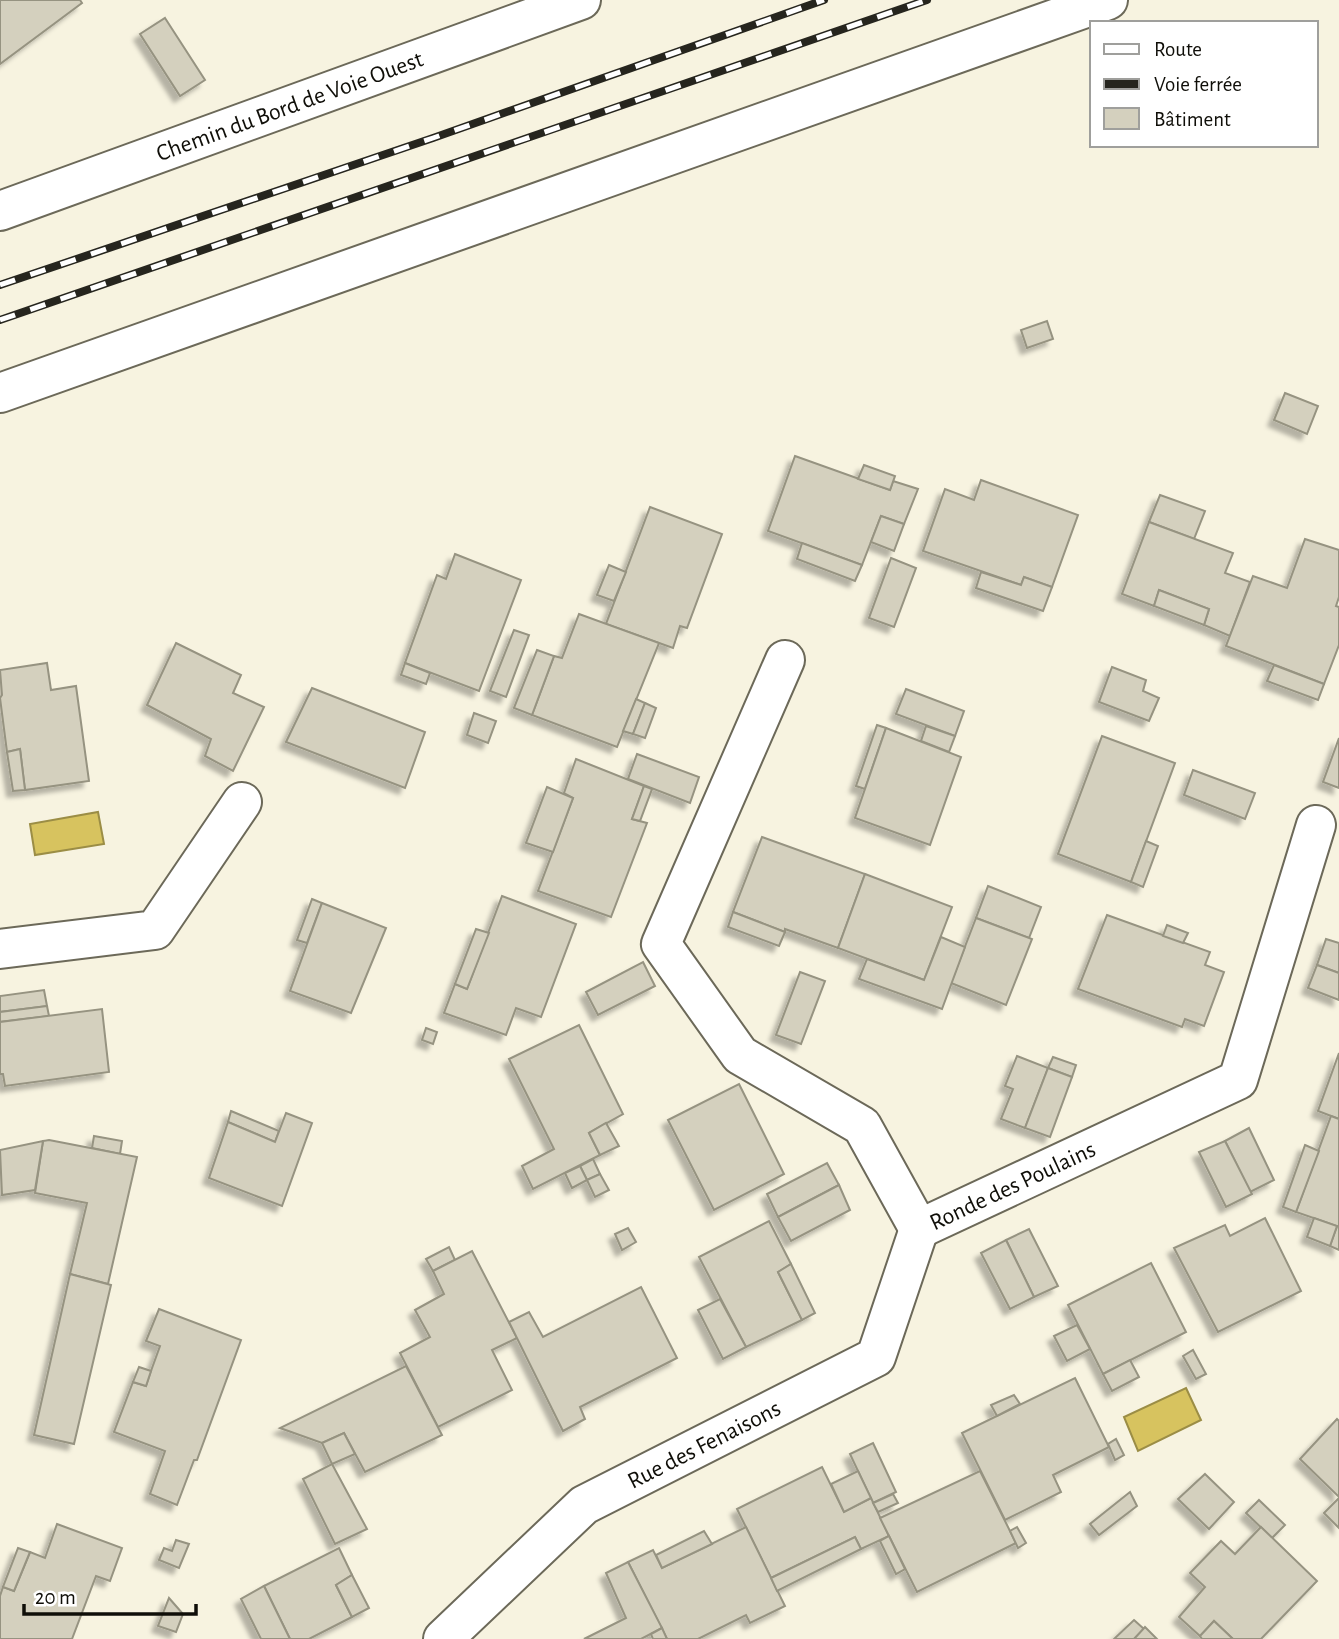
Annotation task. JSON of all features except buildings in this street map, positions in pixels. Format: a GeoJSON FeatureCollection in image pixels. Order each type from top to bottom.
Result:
{"type":"FeatureCollection","features":[{"type":"Feature","properties":{"kind":"street","name":"Chemin du Bord de Voie Ouest"},"geometry":{"type":"LineString","coordinates":[[0,211],[580,0]]}},
{"type":"Feature","properties":{"kind":"street"},"geometry":{"type":"LineString","coordinates":[[0,393],[1108,0]]}},
{"type":"Feature","properties":{"kind":"street","name":"Ronde des Poulains"},"geometry":{"type":"LineString","coordinates":[[785,660],[661,944],[740,1055],[862,1126],[919,1229],[1238,1080],[1316,825]]}},
{"type":"Feature","properties":{"kind":"street"},"geometry":{"type":"LineString","coordinates":[[0,949],[155,930],[242,802]]}},
{"type":"Feature","properties":{"kind":"street","name":"Rue des Fenaisons"},"geometry":{"type":"LineString","coordinates":[[443,1639],[584,1505],[876,1357],[919,1229]]}},
{"type":"Feature","properties":{"kind":"shaded area"},"geometry":{"type":"Polygon","coordinates":[[[98,812],[104,844],[35,855],[30,824],[98,812]]]}},
{"type":"Feature","properties":{"kind":"shaded area"},"geometry":{"type":"Polygon","coordinates":[[[1186,1388],[1201,1420],[1138,1451],[1124,1417],[1186,1388]]]}},
{"type":"Feature","properties":{"kind":"railway"},"geometry":{"type":"LineString","coordinates":[[0,285],[433,138],[824,0]]}},
{"type":"Feature","properties":{"kind":"railway"},"geometry":{"type":"LineString","coordinates":[[0,320],[927,0]]}}]}
